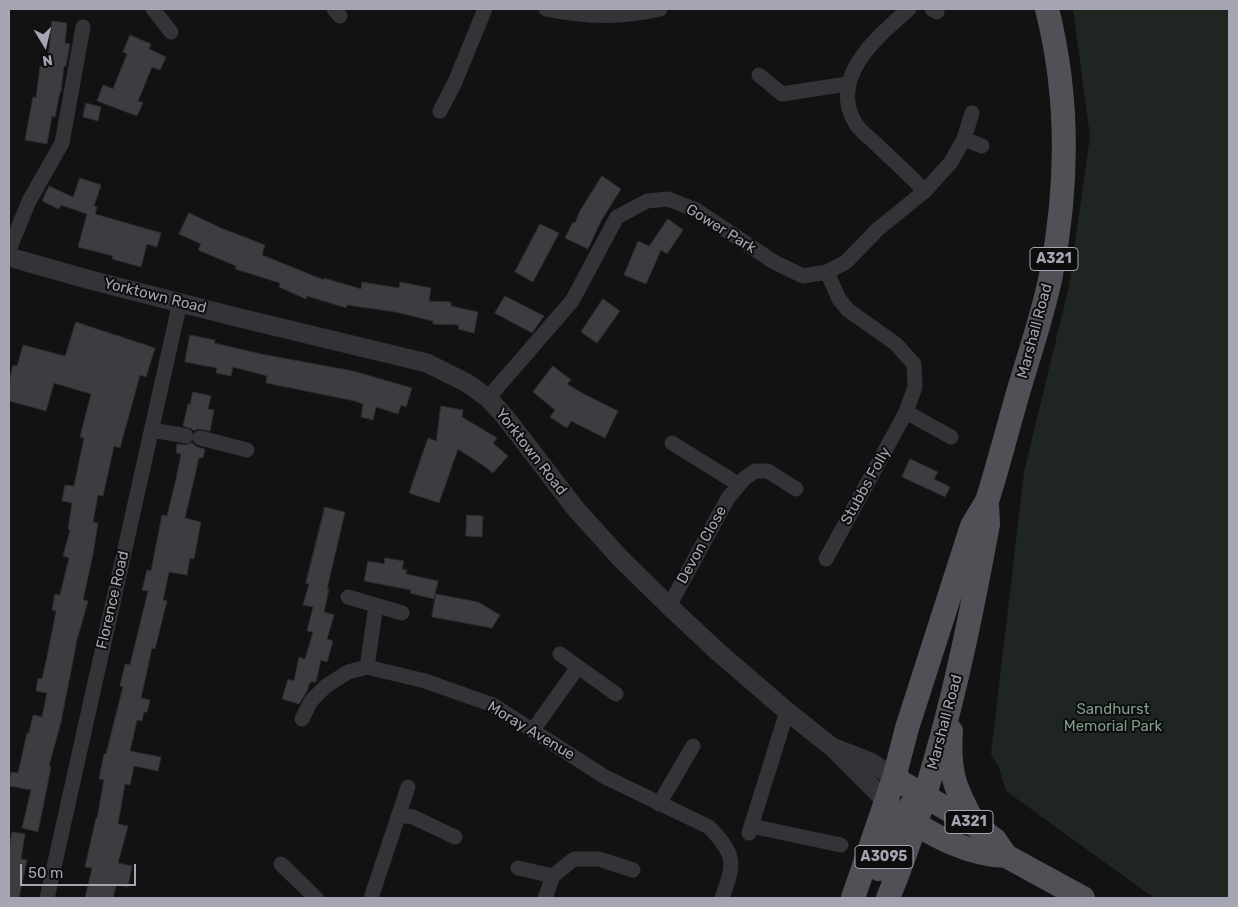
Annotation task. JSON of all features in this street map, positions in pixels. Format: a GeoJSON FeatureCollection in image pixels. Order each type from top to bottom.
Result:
{"type":"FeatureCollection","features":[{"type":"Feature","properties":{"kind":"main road","name":"Marshall Road"},"geometry":{"type":"LineString","coordinates":[[894,778],[907,728],[972,526],[987,501],[1050,276],[1058,230],[1063,170],[1063,113],[1058,62],[1047,9]]}},
{"type":"Feature","properties":{"kind":"main road","name":"Marshall Road"},"geometry":{"type":"LineString","coordinates":[[902,813],[924,796],[952,702],[988,524],[987,501]]}},
{"type":"Feature","properties":{"kind":"main road"},"geometry":{"type":"LineString","coordinates":[[952,702],[950,743],[954,781],[957,792],[976,826]]}},
{"type":"Feature","properties":{"kind":"main road","name":"Yorktown Road"},"geometry":{"type":"LineString","coordinates":[[894,778],[976,826],[995,840],[1006,856],[1083,898]]}},
{"type":"Feature","properties":{"kind":"main road","name":"A321"},"geometry":{"type":"LineString","coordinates":[[894,778],[902,813]]}},
{"type":"Feature","properties":{"kind":"main road","name":"Yorktown Road"},"geometry":{"type":"LineString","coordinates":[[902,813],[973,852],[988,856],[1006,856]]}},
{"type":"Feature","properties":{"kind":"main road","name":"A3095"},"geometry":{"type":"LineString","coordinates":[[853,898],[902,813]]}},
{"type":"Feature","properties":{"kind":"main road","name":"A3095"},"geometry":{"type":"LineString","coordinates":[[862,898],[867,893],[879,868],[902,813]]}},
{"type":"Feature","properties":{"kind":"main road","name":"A3095"},"geometry":{"type":"LineString","coordinates":[[888,898],[902,813]]}},
{"type":"Feature","properties":{"kind":"street"},"geometry":{"type":"LineString","coordinates":[[153,9],[171,32]]}},
{"type":"Feature","properties":{"kind":"street"},"geometry":{"type":"LineString","coordinates":[[440,110],[455,82],[485,9]]}},
{"type":"Feature","properties":{"kind":"street"},"geometry":{"type":"LineString","coordinates":[[546,9],[571,14],[638,14],[660,9]]}},
{"type":"Feature","properties":{"kind":"street"},"geometry":{"type":"LineString","coordinates":[[908,9],[887,28],[859,59],[847,84],[849,107],[856,124],[926,191]]}},
{"type":"Feature","properties":{"kind":"street"},"geometry":{"type":"LineString","coordinates":[[9,250],[29,201],[62,144],[83,27]]}},
{"type":"Feature","properties":{"kind":"street"},"geometry":{"type":"LineString","coordinates":[[759,75],[782,94],[847,84]]}},
{"type":"Feature","properties":{"kind":"street","name":"Gower Park"},"geometry":{"type":"LineString","coordinates":[[488,398],[572,301],[617,217],[647,201],[668,198],[696,210],[774,262],[803,276],[827,272],[846,262],[878,229],[926,191],[951,162],[964,139],[972,113]]}},
{"type":"Feature","properties":{"kind":"street"},"geometry":{"type":"LineString","coordinates":[[964,139],[982,146]]}},
{"type":"Feature","properties":{"kind":"street","name":"Yorktown Road"},"geometry":{"type":"LineString","coordinates":[[9,257],[94,281],[317,338],[427,363],[467,383],[488,398],[506,418],[575,508],[620,558],[669,606],[789,713],[832,746],[902,813]]}},
{"type":"Feature","properties":{"kind":"street","name":"Stubbs Folly"},"geometry":{"type":"LineString","coordinates":[[826,559],[906,412],[915,387],[914,364],[896,344],[848,310],[839,299],[827,272]]}},
{"type":"Feature","properties":{"kind":"street","name":"Florence Road"},"geometry":{"type":"LineString","coordinates":[[47,898],[180,302]]}},
{"type":"Feature","properties":{"kind":"street"},"geometry":{"type":"LineString","coordinates":[[906,412],[951,437]]}},
{"type":"Feature","properties":{"kind":"street"},"geometry":{"type":"LineString","coordinates":[[152,430],[193,437],[247,450]]}},
{"type":"Feature","properties":{"kind":"street"},"geometry":{"type":"LineString","coordinates":[[672,442],[738,484]]}},
{"type":"Feature","properties":{"kind":"street","name":"Devon Close"},"geometry":{"type":"LineString","coordinates":[[669,606],[728,498],[738,484],[755,471],[768,471],[796,489]]}},
{"type":"Feature","properties":{"kind":"street"},"geometry":{"type":"LineString","coordinates":[[348,597],[402,613]]}},
{"type":"Feature","properties":{"kind":"street"},"geometry":{"type":"LineString","coordinates":[[302,720],[311,701],[326,686],[348,672],[367,667],[376,605]]}},
{"type":"Feature","properties":{"kind":"street"},"geometry":{"type":"LineString","coordinates":[[560,654],[616,694]]}},
{"type":"Feature","properties":{"kind":"street","name":"Moray Avenue"},"geometry":{"type":"LineString","coordinates":[[367,667],[425,681],[493,705],[605,777],[709,827],[720,838],[729,854],[732,869],[722,898]]}},
{"type":"Feature","properties":{"kind":"street"},"geometry":{"type":"LineString","coordinates":[[532,730],[578,667]]}},
{"type":"Feature","properties":{"kind":"street"},"geometry":{"type":"LineString","coordinates":[[789,713],[784,721],[750,829],[841,845]]}},
{"type":"Feature","properties":{"kind":"street"},"geometry":{"type":"LineString","coordinates":[[660,804],[693,746]]}},
{"type":"Feature","properties":{"kind":"street","name":"Yorktown Road"},"geometry":{"type":"LineString","coordinates":[[832,746],[871,762],[894,778]]}},
{"type":"Feature","properties":{"kind":"street"},"geometry":{"type":"LineString","coordinates":[[371,898],[408,787]]}},
{"type":"Feature","properties":{"kind":"street"},"geometry":{"type":"LineString","coordinates":[[400,815],[413,817],[455,837]]}},
{"type":"Feature","properties":{"kind":"street"},"geometry":{"type":"LineString","coordinates":[[545,898],[553,876],[574,859],[598,858],[633,870]]}},
{"type":"Feature","properties":{"kind":"street"},"geometry":{"type":"LineString","coordinates":[[281,864],[313,898]]}},
{"type":"Feature","properties":{"kind":"street"},"geometry":{"type":"LineString","coordinates":[[518,868],[553,876]]}},
{"type":"Feature","properties":{"kind":"green space","name":"Sandhurst Memorial Park"},"geometry":{"type":"Polygon","coordinates":[[[1073,9],[1229,9],[1229,898],[1154,898],[1006,791],[999,768],[991,754],[1024,472],[1069,286],[1090,136],[1073,9]]]}},
{"type":"Feature","properties":{"kind":"building"},"geometry":{"type":"Polygon","coordinates":[[[52,21],[67,23],[65,43],[70,44],[66,66],[64,66],[61,92],[55,117],[52,116],[47,144],[25,140],[33,97],[36,98],[40,66],[47,67],[52,21]]]}},
{"type":"Feature","properties":{"kind":"building"},"geometry":{"type":"Polygon","coordinates":[[[130,35],[151,44],[149,49],[166,57],[160,70],[152,67],[138,101],[143,103],[137,116],[97,101],[103,85],[113,89],[127,54],[123,52],[130,35]]]}},
{"type":"Feature","properties":{"kind":"building"},"geometry":{"type":"Polygon","coordinates":[[[86,103],[101,107],[98,121],[83,117],[86,103]]]}},
{"type":"Feature","properties":{"kind":"building"},"geometry":{"type":"Polygon","coordinates":[[[602,176],[621,189],[601,221],[588,249],[565,238],[602,176]]]}},
{"type":"Feature","properties":{"kind":"building"},"geometry":{"type":"Polygon","coordinates":[[[80,178],[101,185],[94,206],[97,207],[95,214],[161,233],[157,247],[147,244],[141,267],[112,259],[113,256],[78,247],[87,214],[61,205],[59,209],[42,201],[49,186],[73,197],[80,178]]]}},
{"type":"Feature","properties":{"kind":"building"},"geometry":{"type":"Polygon","coordinates":[[[189,213],[265,245],[262,255],[324,280],[324,278],[361,289],[362,282],[399,288],[400,282],[431,288],[429,301],[451,302],[451,306],[478,312],[474,333],[458,329],[459,325],[433,324],[433,321],[395,312],[347,305],[346,308],[307,296],[306,299],[279,287],[280,283],[235,269],[236,266],[198,250],[201,244],[179,234],[189,213]]]}},
{"type":"Feature","properties":{"kind":"building"},"geometry":{"type":"Polygon","coordinates":[[[668,219],[683,230],[667,254],[661,250],[646,284],[624,275],[638,241],[649,246],[668,219]]]}},
{"type":"Feature","properties":{"kind":"building"},"geometry":{"type":"Polygon","coordinates":[[[540,224],[559,233],[533,282],[515,272],[540,224]]]}},
{"type":"Feature","properties":{"kind":"building"},"geometry":{"type":"Polygon","coordinates":[[[505,296],[544,316],[532,333],[495,313],[505,296]]]}},
{"type":"Feature","properties":{"kind":"building"},"geometry":{"type":"Polygon","coordinates":[[[603,299],[620,311],[597,343],[581,332],[603,299]]]}},
{"type":"Feature","properties":{"kind":"building"},"geometry":{"type":"Polygon","coordinates":[[[76,322],[155,348],[146,377],[140,375],[120,448],[114,446],[103,496],[98,495],[93,522],[98,523],[83,600],[88,601],[77,640],[61,722],[49,766],[51,767],[38,832],[22,828],[31,790],[9,786],[9,783],[11,772],[18,773],[33,715],[42,717],[47,693],[36,691],[38,678],[42,679],[47,657],[56,611],[52,610],[55,594],[60,595],[69,558],[63,556],[70,530],[68,529],[72,503],[62,501],[65,485],[74,486],[84,438],[80,437],[91,394],[54,383],[46,411],[9,401],[9,382],[13,365],[17,366],[23,345],[65,356],[76,322]]]}},
{"type":"Feature","properties":{"kind":"building"},"geometry":{"type":"Polygon","coordinates":[[[190,335],[215,340],[214,343],[261,354],[353,371],[412,388],[406,407],[401,405],[398,414],[376,407],[373,420],[361,417],[363,404],[355,401],[266,383],[267,376],[233,367],[231,376],[216,373],[217,368],[185,362],[190,335]]]}},
{"type":"Feature","properties":{"kind":"building"},"geometry":{"type":"Polygon","coordinates":[[[553,366],[571,380],[567,384],[618,411],[605,438],[571,421],[567,428],[550,417],[555,410],[533,392],[553,366]]]}},
{"type":"Feature","properties":{"kind":"building"},"geometry":{"type":"Polygon","coordinates":[[[193,392],[211,396],[208,409],[214,410],[210,431],[198,429],[194,431],[183,426],[193,392]]]}},
{"type":"Feature","properties":{"kind":"building"},"geometry":{"type":"Polygon","coordinates":[[[441,406],[463,410],[462,417],[497,438],[493,443],[508,456],[493,473],[458,449],[439,503],[409,493],[428,438],[436,441],[441,406]]]}},
{"type":"Feature","properties":{"kind":"building"},"geometry":{"type":"Polygon","coordinates":[[[192,443],[197,447],[205,449],[203,458],[199,458],[185,518],[201,522],[194,559],[190,558],[187,575],[169,572],[163,600],[167,601],[155,649],[152,648],[141,698],[150,700],[142,721],[137,720],[130,751],[161,757],[158,771],[134,766],[130,785],[125,784],[118,824],[128,826],[118,863],[132,866],[128,887],[116,885],[113,898],[85,898],[92,868],[85,867],[104,780],[99,779],[123,687],[120,686],[125,664],[130,665],[148,591],[142,590],[147,570],[151,571],[162,515],[167,516],[176,479],[181,454],[176,453],[177,444],[185,445],[192,443]]]}},
{"type":"Feature","properties":{"kind":"building"},"geometry":{"type":"Polygon","coordinates":[[[910,459],[938,472],[934,479],[950,487],[945,497],[902,477],[910,459]]]}},
{"type":"Feature","properties":{"kind":"building"},"geometry":{"type":"Polygon","coordinates":[[[325,507],[345,512],[327,589],[329,589],[324,612],[334,615],[327,639],[333,641],[327,662],[321,660],[316,682],[310,682],[299,704],[282,699],[288,679],[294,681],[299,657],[305,659],[313,632],[307,631],[313,607],[303,605],[309,584],[306,583],[325,507]]]}},
{"type":"Feature","properties":{"kind":"building"},"geometry":{"type":"Polygon","coordinates":[[[467,515],[483,516],[482,537],[466,536],[467,515]]]}},
{"type":"Feature","properties":{"kind":"building"},"geometry":{"type":"Polygon","coordinates":[[[385,558],[404,561],[402,569],[407,570],[406,574],[438,581],[434,599],[410,593],[411,590],[364,581],[368,561],[384,564],[385,558]]]}},
{"type":"Feature","properties":{"kind":"building"},"geometry":{"type":"Polygon","coordinates":[[[436,594],[478,602],[500,615],[492,628],[432,617],[436,594]]]}},
{"type":"Feature","properties":{"kind":"building"},"geometry":{"type":"Polygon","coordinates":[[[12,832],[25,834],[21,859],[27,860],[19,898],[9,898],[9,850],[12,832]]]}}]}
